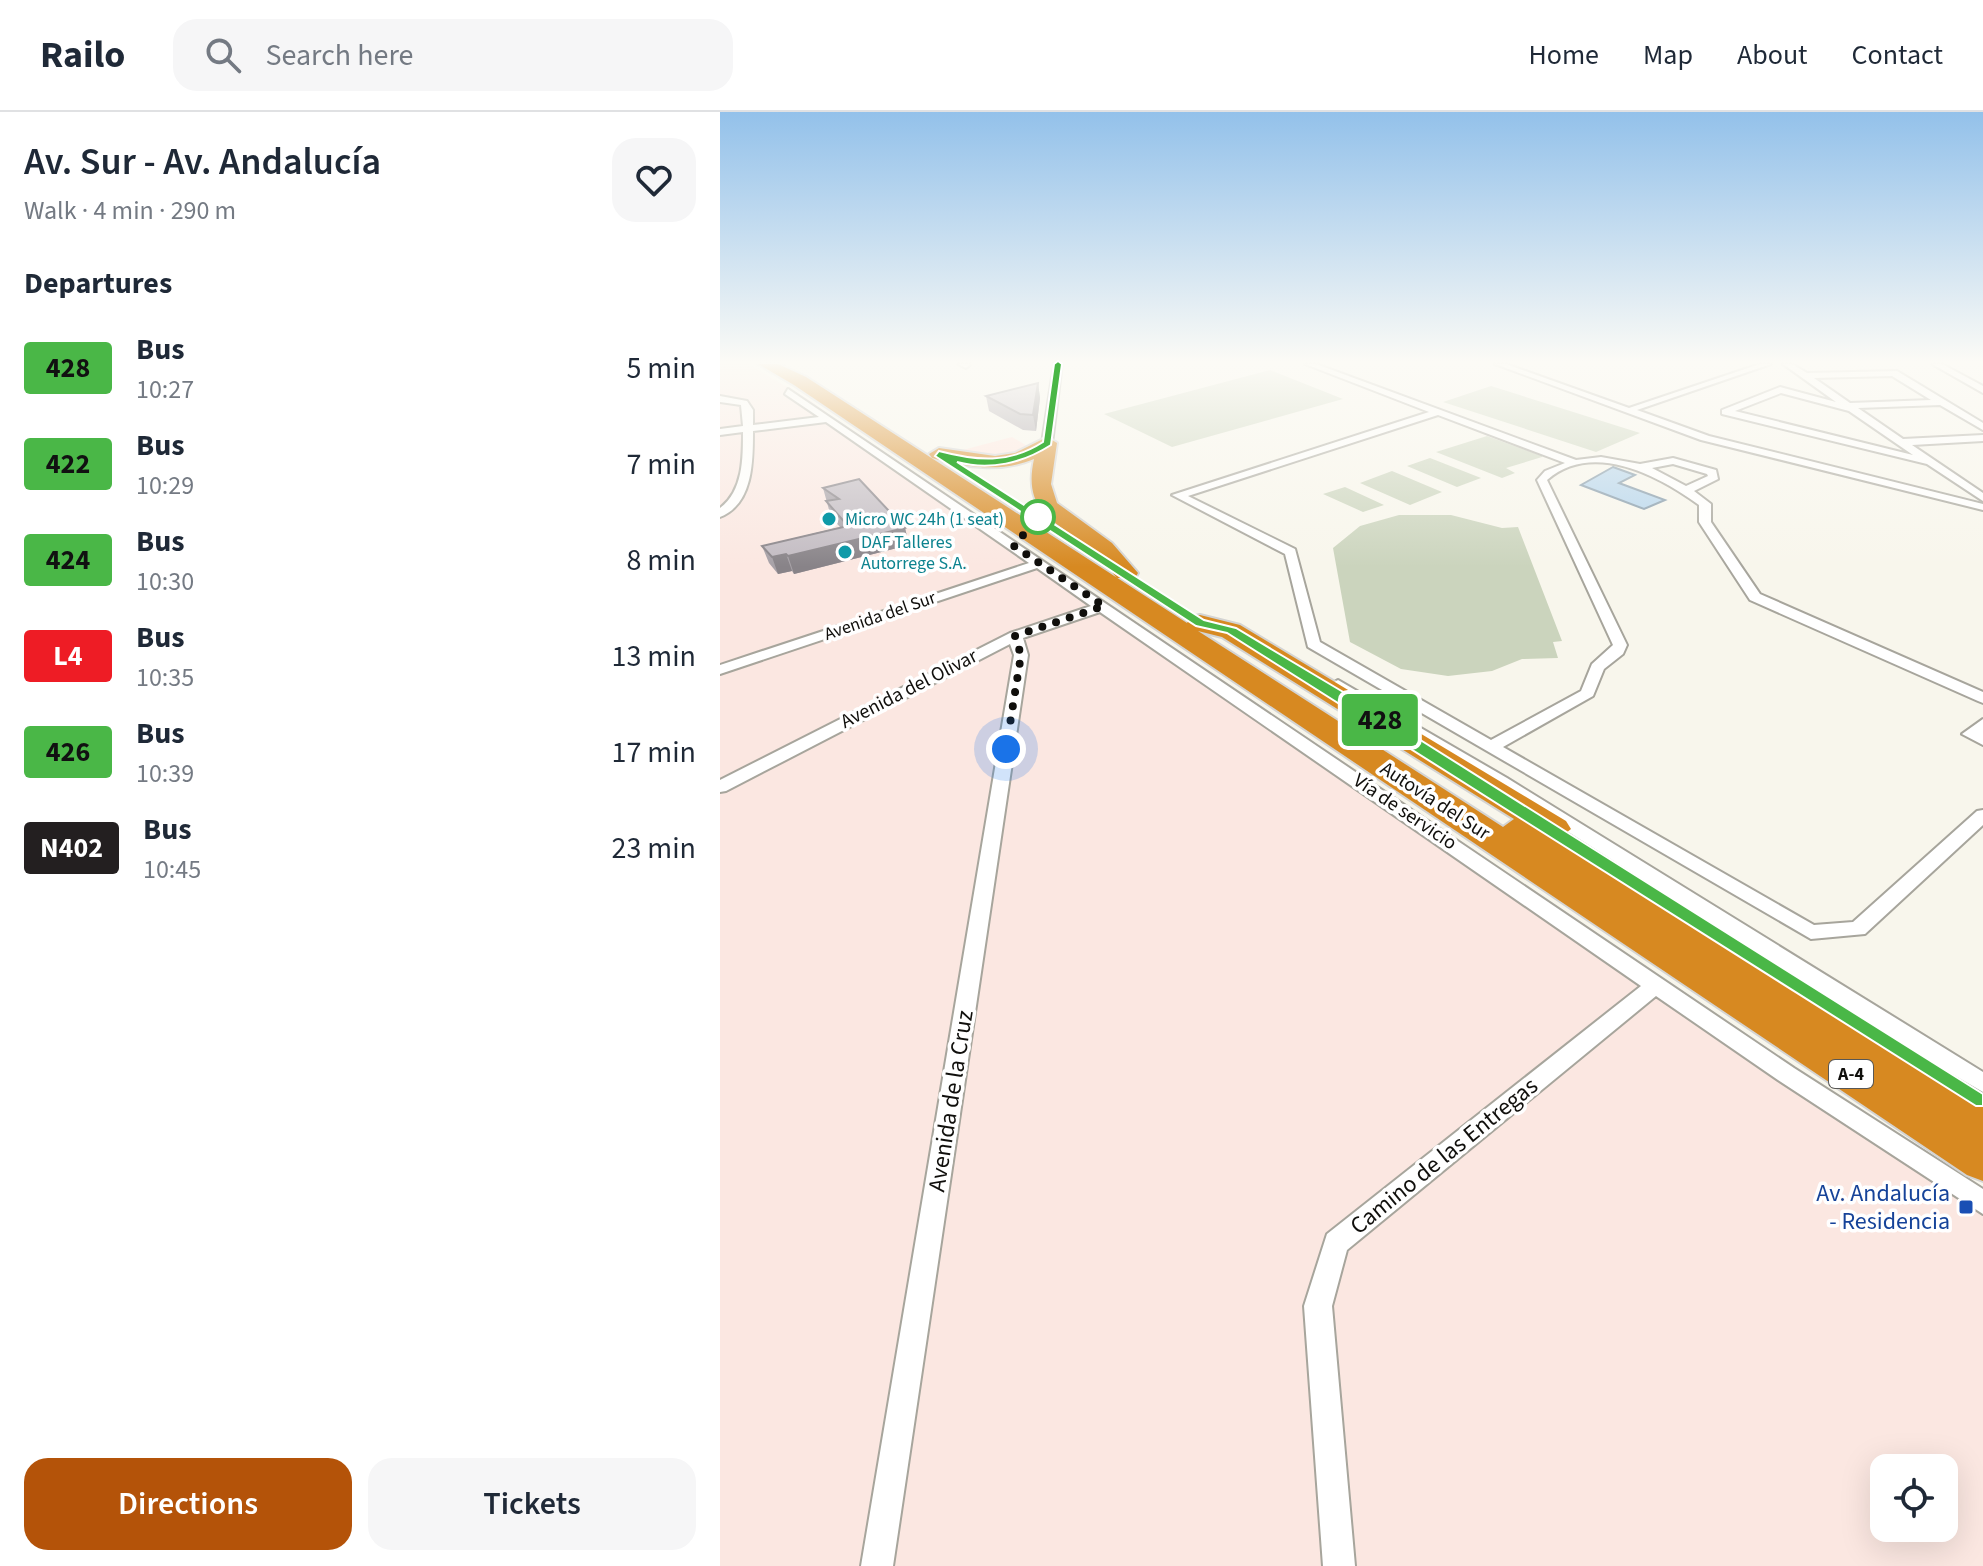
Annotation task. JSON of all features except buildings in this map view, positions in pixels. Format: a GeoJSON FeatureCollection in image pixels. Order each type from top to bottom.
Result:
{"type":"FeatureCollection","features":[{"type":"Feature","properties":{"kind":"highway"},"geometry":{"type":"LineString","coordinates":[[855,432],[859,439]]}},
{"type":"Feature","properties":{"kind":"highway","name":"Autovía del Sur"},"geometry":{"type":"LineString","coordinates":[[873,432],[1983,1161]]}},
{"type":"Feature","properties":{"kind":"highway","name":"Autovía del Sur"},"geometry":{"type":"LineString","coordinates":[[896,432],[939,454],[1216,627],[1983,1124]]}},
{"type":"Feature","properties":{"kind":"highway"},"geometry":{"type":"LineString","coordinates":[[939,454],[968,462],[992,463],[1027,457],[1047,443]]}},
{"type":"Feature","properties":{"kind":"highway"},"geometry":{"type":"LineString","coordinates":[[1047,443],[1040,480],[1045,503],[1067,524],[1101,546],[1126,573]]}},
{"type":"Feature","properties":{"kind":"highway"},"geometry":{"type":"LineString","coordinates":[[1216,627],[1338,684]]}},
{"type":"Feature","properties":{"kind":"highway"},"geometry":{"type":"LineString","coordinates":[[1216,627],[1983,1100]]}},
{"type":"Feature","properties":{"kind":"street"},"geometry":{"type":"LineString","coordinates":[[720,514],[739,496],[747,459],[747,432]]}},
{"type":"Feature","properties":{"kind":"street","name":"Vía de servicio"},"geometry":{"type":"LineString","coordinates":[[848,432],[1983,1203]]}},
{"type":"Feature","properties":{"kind":"street"},"geometry":{"type":"LineString","coordinates":[[1047,443],[1049,432]]}},
{"type":"Feature","properties":{"kind":"street"},"geometry":{"type":"LineString","coordinates":[[1376,432],[1178,495],[1291,552],[1313,644],[1811,932],[1858,929],[1983,815]]}},
{"type":"Feature","properties":{"kind":"street"},"geometry":{"type":"LineString","coordinates":[[1487,432],[1574,463]]}},
{"type":"Feature","properties":{"kind":"street"},"geometry":{"type":"LineString","coordinates":[[1688,432],[1983,502]]}},
{"type":"Feature","properties":{"kind":"street"},"geometry":{"type":"LineString","coordinates":[[1708,432],[1983,502]]}},
{"type":"Feature","properties":{"kind":"street"},"geometry":{"type":"LineString","coordinates":[[1806,432],[1930,462]]}},
{"type":"Feature","properties":{"kind":"street"},"geometry":{"type":"LineString","coordinates":[[1886,432],[1983,502]]}},
{"type":"Feature","properties":{"kind":"street"},"geometry":{"type":"LineString","coordinates":[[1901,442],[1983,438]]}},
{"type":"Feature","properties":{"kind":"street"},"geometry":{"type":"LineString","coordinates":[[1490,747],[1588,693],[1597,667],[1618,651],[1620,645],[1542,480],[1546,474],[1574,463],[1597,459],[1640,467],[1687,490],[1705,504],[1705,522],[1755,597],[1983,698]]}},
{"type":"Feature","properties":{"kind":"street"},"geometry":{"type":"LineString","coordinates":[[1640,467],[1673,461],[1712,472],[1714,477],[1709,481],[1687,490]]}},
{"type":"Feature","properties":{"kind":"street"},"geometry":{"type":"LineString","coordinates":[[1963,485],[1983,483]]}},
{"type":"Feature","properties":{"kind":"street","name":"Avenida del Sur"},"geometry":{"type":"LineString","coordinates":[[720,670],[1040,563]]}},
{"type":"Feature","properties":{"kind":"street","name":"Avenida del Olivar"},"geometry":{"type":"LineString","coordinates":[[720,787],[1015,636],[1104,606]]}},
{"type":"Feature","properties":{"kind":"street","name":"Avenida de la Cruz"},"geometry":{"type":"LineString","coordinates":[[877,1566],[1021,655],[1015,636]]}},
{"type":"Feature","properties":{"kind":"street"},"geometry":{"type":"LineString","coordinates":[[1338,684],[1596,840],[1848,1003],[1983,1083]]}},
{"type":"Feature","properties":{"kind":"street"},"geometry":{"type":"LineString","coordinates":[[1983,724],[1970,734],[1983,740]]}},
{"type":"Feature","properties":{"kind":"street","name":"Camino de las Entregas"},"geometry":{"type":"LineString","coordinates":[[1339,1566],[1318,1306],[1336,1243],[1657,984]]}},
{"type":"Feature","properties":{"kind":"shaded area"},"geometry":{"type":"Polygon","coordinates":[[[720,432],[852,432],[1983,1205],[1983,1566],[720,1566],[720,432]]]}},
{"type":"Feature","properties":{"kind":"shaded area"},"geometry":{"type":"Polygon","coordinates":[[[1012,437],[1034,450],[971,460],[959,451],[1012,437]]]}},
{"type":"Feature","properties":{"kind":"green space"},"geometry":{"type":"Polygon","coordinates":[[[1141,432],[1226,432],[1172,447],[1141,432]]]}},
{"type":"Feature","properties":{"kind":"green space"},"geometry":{"type":"Polygon","coordinates":[[[1534,432],[1640,433],[1596,452],[1534,432]]]}},
{"type":"Feature","properties":{"kind":"green space"},"geometry":{"type":"Polygon","coordinates":[[[1487,436],[1542,457],[1506,468],[1515,473],[1502,478],[1436,452],[1487,436]]]}},
{"type":"Feature","properties":{"kind":"green space"},"geometry":{"type":"Polygon","coordinates":[[[1430,458],[1481,478],[1457,487],[1407,466],[1430,458]]]}},
{"type":"Feature","properties":{"kind":"green space"},"geometry":{"type":"Polygon","coordinates":[[[1392,471],[1442,492],[1410,505],[1360,483],[1392,471]]]}},
{"type":"Feature","properties":{"kind":"green space"},"geometry":{"type":"Polygon","coordinates":[[[1345,487],[1384,505],[1363,512],[1323,494],[1345,487]]]}},
{"type":"Feature","properties":{"kind":"green space"},"geometry":{"type":"Polygon","coordinates":[[[1399,515],[1451,515],[1502,528],[1518,527],[1562,641],[1553,642],[1558,658],[1522,659],[1492,671],[1448,676],[1401,669],[1350,642],[1333,548],[1360,526],[1399,515]]]}},
{"type":"Feature","properties":{"kind":"water"},"geometry":{"type":"Polygon","coordinates":[[[1613,467],[1635,475],[1619,483],[1665,500],[1644,509],[1581,485],[1613,467]]]}},
{"type":"Feature","properties":{"kind":"bus line","name":"428"},"geometry":{"type":"LineString","coordinates":[[1048,432],[1047,443],[1037,451],[1009,461],[968,462],[939,454],[1200,623],[1231,631],[1355,705],[1983,1100]]}},
{"type":"Feature","properties":{"kind":"place","name":"Micro WC 24h (1 seat)"},"geometry":{"type":"Point","coordinates":[829,519]}},
{"type":"Feature","properties":{"kind":"place","name":"DAF Talleres Autorrege S.A."},"geometry":{"type":"Point","coordinates":[845,552]}},
{"type":"Feature","properties":{"kind":"place","name":"Av. Andalucía - Residencia"},"geometry":{"type":"Point","coordinates":[1966,1207]}},
{"type":"Feature","properties":{"kind":"route"},"geometry":{"type":"LineString","coordinates":[[1006,749],[1021,655],[1015,636],[1104,606],[1014,546],[1038,517]]}}]}
